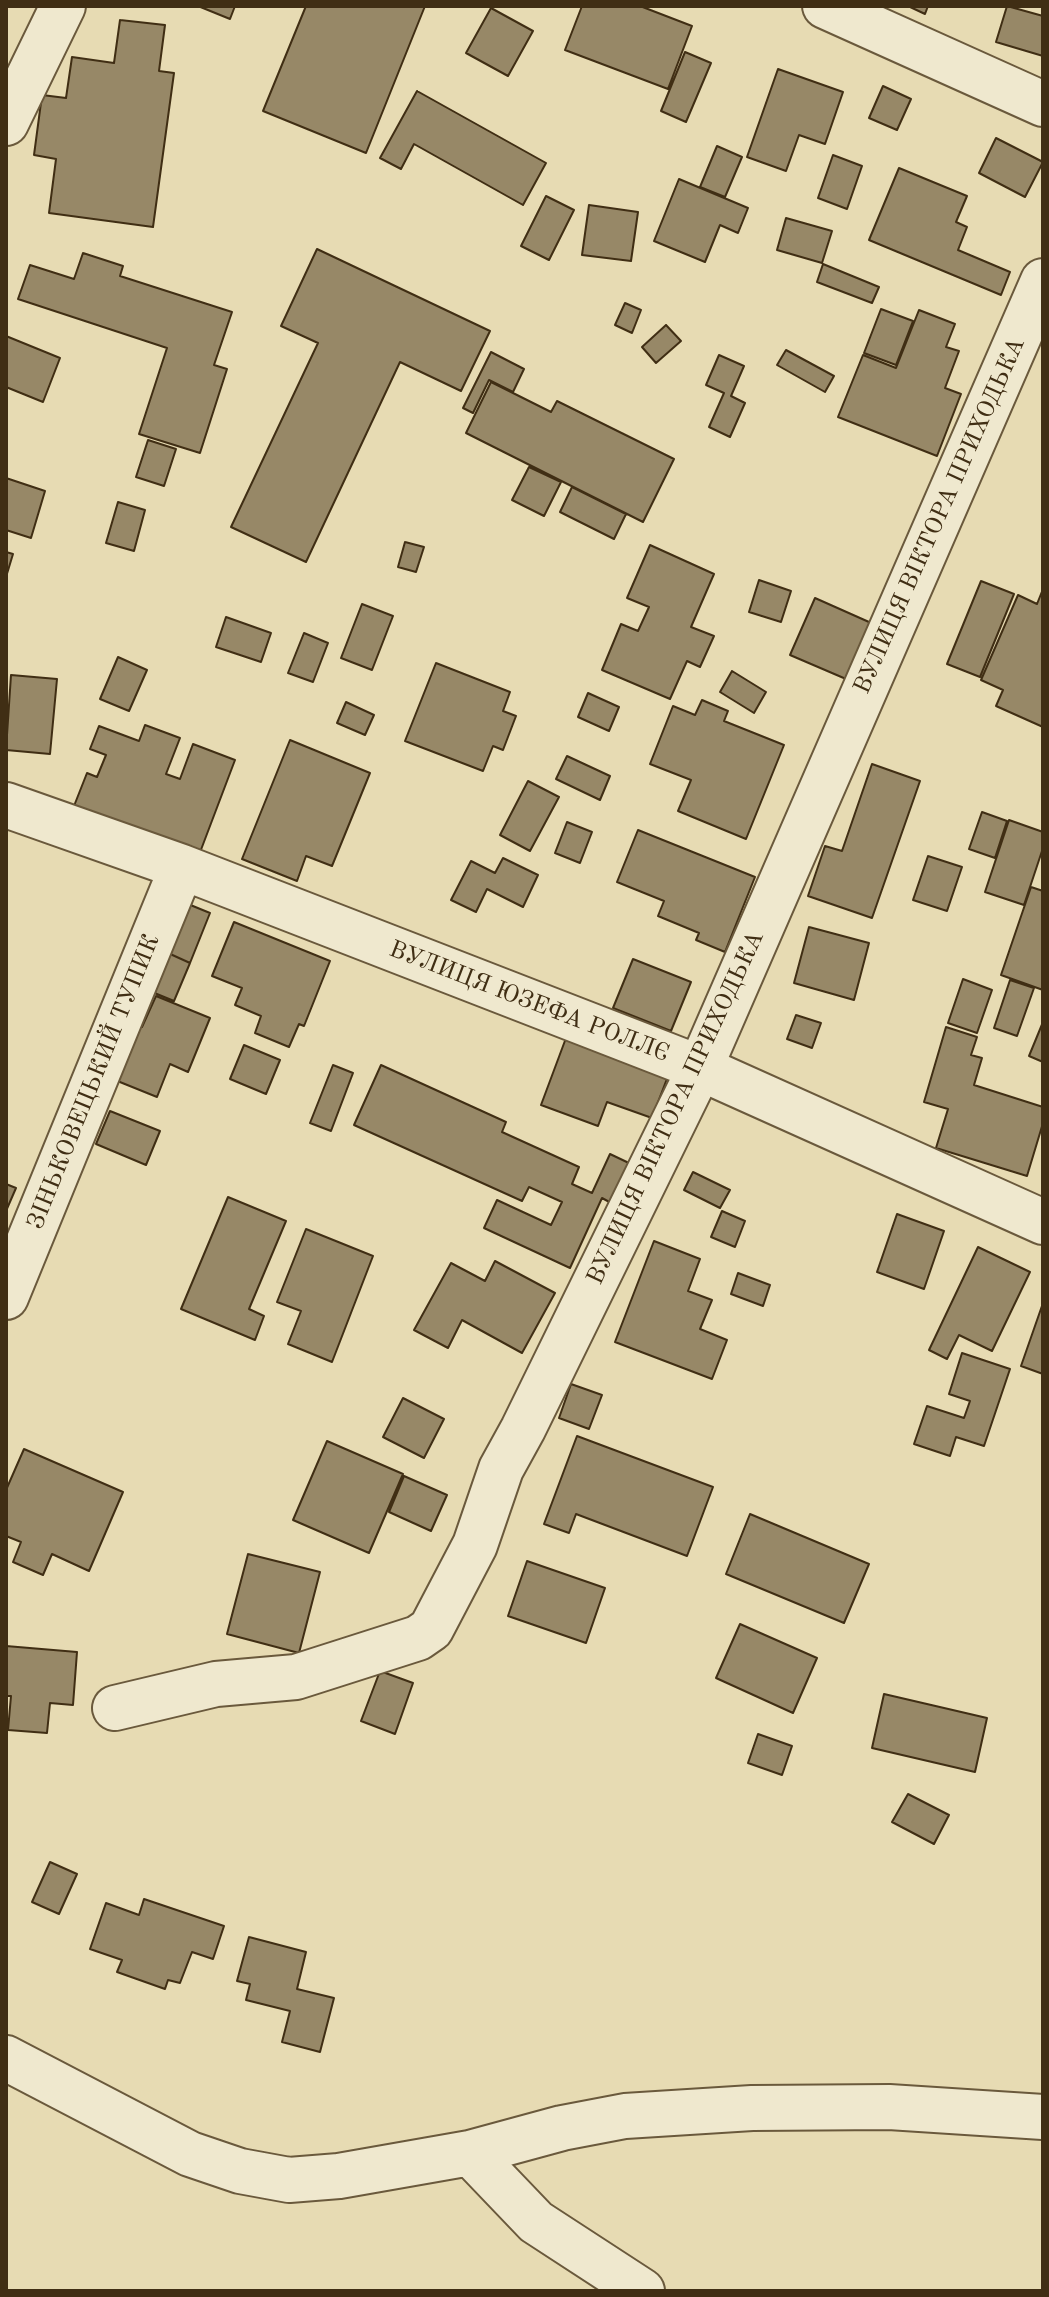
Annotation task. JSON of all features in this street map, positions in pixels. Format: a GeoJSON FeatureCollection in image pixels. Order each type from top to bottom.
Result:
{"type":"FeatureCollection","features":[{"type":"Feature","properties":{"kind":"street"},"geometry":{"type":"LineString","coordinates":[[6,123],[63,6]]}},
{"type":"Feature","properties":{"kind":"street"},"geometry":{"type":"LineString","coordinates":[[825,6],[1043,104]]}},
{"type":"Feature","properties":{"kind":"street","name":"ВУЛИЦЯ ВІКТОРА ПРИХОДЬКА"},"geometry":{"type":"LineString","coordinates":[[115,1708],[216,1684],[296,1677],[418,1638],[431,1629],[475,1545],[501,1469],[700,1068],[1043,281]]}},
{"type":"Feature","properties":{"kind":"street","name":"ВУЛИЦЯ ЮЗЕФА РОЛЛЄ"},"geometry":{"type":"LineString","coordinates":[[6,805],[182,867],[700,1068],[1043,1222]]}},
{"type":"Feature","properties":{"kind":"street","name":"ЗІНЬКОВЕЦЬКИЙ ТУПИК"},"geometry":{"type":"LineString","coordinates":[[6,1297],[182,867]]}},
{"type":"Feature","properties":{"kind":"street"},"geometry":{"type":"LineString","coordinates":[[6,2058],[190,2154],[240,2171],[289,2180],[339,2176],[470,2153],[562,2128],[625,2116],[752,2108],[889,2107],[1043,2117]]}},
{"type":"Feature","properties":{"kind":"street"},"geometry":{"type":"LineString","coordinates":[[470,2153],[536,2222],[642,2291]]}},
{"type":"Feature","properties":{"kind":"building"},"geometry":{"type":"Polygon","coordinates":[[[198,6],[235,6],[230,19],[198,6]]]}},
{"type":"Feature","properties":{"kind":"building"},"geometry":{"type":"Polygon","coordinates":[[[306,6],[425,6],[366,153],[263,111],[306,6]]]}},
{"type":"Feature","properties":{"kind":"building"},"geometry":{"type":"Polygon","coordinates":[[[582,6],[640,6],[692,26],[668,89],[565,50],[582,6]]]}},
{"type":"Feature","properties":{"kind":"building"},"geometry":{"type":"Polygon","coordinates":[[[908,6],[928,6],[925,14],[908,6]]]}},
{"type":"Feature","properties":{"kind":"building"},"geometry":{"type":"Polygon","coordinates":[[[1007,6],[1043,16],[1043,56],[996,42],[1007,6]]]}},
{"type":"Feature","properties":{"kind":"building"},"geometry":{"type":"Polygon","coordinates":[[[491,8],[533,31],[508,76],[466,53],[491,8]]]}},
{"type":"Feature","properties":{"kind":"building"},"geometry":{"type":"Polygon","coordinates":[[[120,20],[165,25],[159,71],[174,73],[153,227],[49,213],[56,159],[34,155],[42,95],[66,98],[72,57],[114,63],[120,20]]]}},
{"type":"Feature","properties":{"kind":"building"},"geometry":{"type":"Polygon","coordinates":[[[685,52],[711,63],[686,122],[661,111],[685,52]]]}},
{"type":"Feature","properties":{"kind":"building"},"geometry":{"type":"Polygon","coordinates":[[[778,69],[843,92],[825,144],[799,135],[786,171],[747,157],[778,69]]]}},
{"type":"Feature","properties":{"kind":"building"},"geometry":{"type":"Polygon","coordinates":[[[883,86],[911,99],[897,130],[869,118],[883,86]]]}},
{"type":"Feature","properties":{"kind":"building"},"geometry":{"type":"Polygon","coordinates":[[[417,91],[546,163],[523,205],[414,144],[401,169],[380,158],[417,91]]]}},
{"type":"Feature","properties":{"kind":"building"},"geometry":{"type":"Polygon","coordinates":[[[996,138],[1043,162],[1025,197],[979,173],[996,138]]]}},
{"type":"Feature","properties":{"kind":"building"},"geometry":{"type":"Polygon","coordinates":[[[717,146],[742,157],[725,197],[700,187],[717,146]]]}},
{"type":"Feature","properties":{"kind":"building"},"geometry":{"type":"Polygon","coordinates":[[[833,155],[862,166],[847,209],[818,198],[833,155]]]}},
{"type":"Feature","properties":{"kind":"building"},"geometry":{"type":"Polygon","coordinates":[[[899,168],[967,196],[956,222],[967,227],[958,250],[1010,272],[1001,295],[869,240],[899,168]]]}},
{"type":"Feature","properties":{"kind":"building"},"geometry":{"type":"Polygon","coordinates":[[[679,179],[748,208],[738,233],[720,225],[705,262],[654,241],[679,179]]]}},
{"type":"Feature","properties":{"kind":"building"},"geometry":{"type":"Polygon","coordinates":[[[546,196],[574,210],[549,260],[521,246],[546,196]]]}},
{"type":"Feature","properties":{"kind":"building"},"geometry":{"type":"Polygon","coordinates":[[[589,205],[638,212],[631,261],[582,255],[589,205]]]}},
{"type":"Feature","properties":{"kind":"building"},"geometry":{"type":"Polygon","coordinates":[[[786,218],[832,231],[822,263],[777,250],[786,218]]]}},
{"type":"Feature","properties":{"kind":"building"},"geometry":{"type":"Polygon","coordinates":[[[317,249],[490,331],[461,391],[400,362],[306,562],[231,527],[318,343],[281,326],[317,249]]]}},
{"type":"Feature","properties":{"kind":"building"},"geometry":{"type":"Polygon","coordinates":[[[83,253],[123,266],[120,276],[232,312],[214,365],[227,369],[200,453],[139,434],[167,348],[18,299],[30,265],[74,279],[83,253]]]}},
{"type":"Feature","properties":{"kind":"building"},"geometry":{"type":"Polygon","coordinates":[[[823,264],[879,287],[872,303],[817,282],[823,264]]]}},
{"type":"Feature","properties":{"kind":"building"},"geometry":{"type":"Polygon","coordinates":[[[625,303],[641,310],[632,333],[615,325],[625,303]]]}},
{"type":"Feature","properties":{"kind":"building"},"geometry":{"type":"Polygon","coordinates":[[[881,309],[913,321],[896,365],[864,353],[881,309]]]}},
{"type":"Feature","properties":{"kind":"building"},"geometry":{"type":"Polygon","coordinates":[[[919,310],[955,324],[946,347],[959,351],[945,388],[961,394],[937,456],[838,417],[863,355],[896,368],[919,310]]]}},
{"type":"Feature","properties":{"kind":"building"},"geometry":{"type":"Polygon","coordinates":[[[666,325],[681,341],[656,363],[642,347],[666,325]]]}},
{"type":"Feature","properties":{"kind":"building"},"geometry":{"type":"Polygon","coordinates":[[[6,336],[60,358],[43,402],[6,387],[6,336]]]}},
{"type":"Feature","properties":{"kind":"building"},"geometry":{"type":"Polygon","coordinates":[[[786,350],[834,376],[825,392],[777,365],[786,350]]]}},
{"type":"Feature","properties":{"kind":"building"},"geometry":{"type":"Polygon","coordinates":[[[491,352],[524,369],[513,392],[489,380],[473,413],[463,408],[491,352]]]}},
{"type":"Feature","properties":{"kind":"building"},"geometry":{"type":"Polygon","coordinates":[[[719,355],[744,366],[731,396],[745,403],[730,437],[709,427],[724,393],[706,385],[719,355]]]}},
{"type":"Feature","properties":{"kind":"building"},"geometry":{"type":"Polygon","coordinates":[[[491,382],[551,412],[557,401],[674,459],[643,522],[466,433],[491,382]]]}},
{"type":"Feature","properties":{"kind":"building"},"geometry":{"type":"Polygon","coordinates":[[[148,440],[176,449],[164,486],[136,477],[148,440]]]}},
{"type":"Feature","properties":{"kind":"building"},"geometry":{"type":"Polygon","coordinates":[[[529,467],[561,482],[544,516],[512,500],[529,467]]]}},
{"type":"Feature","properties":{"kind":"building"},"geometry":{"type":"Polygon","coordinates":[[[6,478],[45,491],[31,538],[6,530],[6,478]]]}},
{"type":"Feature","properties":{"kind":"building"},"geometry":{"type":"Polygon","coordinates":[[[572,487],[626,514],[614,539],[560,512],[572,487]]]}},
{"type":"Feature","properties":{"kind":"building"},"geometry":{"type":"Polygon","coordinates":[[[118,502],[145,510],[134,551],[106,543],[118,502]]]}},
{"type":"Feature","properties":{"kind":"building"},"geometry":{"type":"Polygon","coordinates":[[[405,542],[424,547],[416,572],[398,567],[405,542]]]}},
{"type":"Feature","properties":{"kind":"building"},"geometry":{"type":"Polygon","coordinates":[[[650,545],[714,574],[691,627],[714,636],[700,667],[687,661],[670,699],[602,670],[621,624],[638,631],[649,607],[627,598],[650,545]]]}},
{"type":"Feature","properties":{"kind":"building"},"geometry":{"type":"Polygon","coordinates":[[[6,552],[13,554],[6,577],[6,552]]]}},
{"type":"Feature","properties":{"kind":"building"},"geometry":{"type":"Polygon","coordinates":[[[759,580],[791,591],[781,622],[749,612],[759,580]]]}},
{"type":"Feature","properties":{"kind":"building"},"geometry":{"type":"Polygon","coordinates":[[[981,581],[1014,594],[980,677],[947,664],[981,581]]]}},
{"type":"Feature","properties":{"kind":"building"},"geometry":{"type":"Polygon","coordinates":[[[1043,589],[1043,727],[996,706],[1003,690],[981,680],[1018,595],[1037,604],[1043,589]]]}},
{"type":"Feature","properties":{"kind":"building"},"geometry":{"type":"Polygon","coordinates":[[[815,598],[878,626],[853,682],[790,655],[815,598]]]}},
{"type":"Feature","properties":{"kind":"building"},"geometry":{"type":"Polygon","coordinates":[[[362,604],[393,616],[372,670],[341,658],[362,604]]]}},
{"type":"Feature","properties":{"kind":"building"},"geometry":{"type":"Polygon","coordinates":[[[226,617],[271,633],[261,662],[216,647],[226,617]]]}},
{"type":"Feature","properties":{"kind":"building"},"geometry":{"type":"Polygon","coordinates":[[[304,633],[328,643],[313,682],[288,673],[304,633]]]}},
{"type":"Feature","properties":{"kind":"building"},"geometry":{"type":"Polygon","coordinates":[[[118,657],[147,670],[129,711],[100,699],[118,657]]]}},
{"type":"Feature","properties":{"kind":"building"},"geometry":{"type":"Polygon","coordinates":[[[436,663],[510,692],[503,711],[516,716],[503,750],[493,746],[483,771],[405,741],[436,663]]]}},
{"type":"Feature","properties":{"kind":"building"},"geometry":{"type":"Polygon","coordinates":[[[732,671],[766,692],[754,713],[720,692],[732,671]]]}},
{"type":"Feature","properties":{"kind":"building"},"geometry":{"type":"Polygon","coordinates":[[[11,675],[57,679],[50,754],[6,750],[11,675]]]}},
{"type":"Feature","properties":{"kind":"building"},"geometry":{"type":"Polygon","coordinates":[[[588,693],[619,707],[609,731],[578,717],[588,693]]]}},
{"type":"Feature","properties":{"kind":"building"},"geometry":{"type":"Polygon","coordinates":[[[702,700],[728,711],[724,721],[784,745],[746,839],[678,811],[691,780],[650,764],[673,706],[695,715],[702,700]]]}},
{"type":"Feature","properties":{"kind":"building"},"geometry":{"type":"Polygon","coordinates":[[[346,702],[374,715],[365,735],[337,723],[346,702]]]}},
{"type":"Feature","properties":{"kind":"building"},"geometry":{"type":"Polygon","coordinates":[[[145,725],[180,738],[166,774],[180,779],[193,744],[235,760],[199,855],[74,806],[87,773],[97,777],[106,755],[90,749],[99,726],[139,741],[145,725]]]}},
{"type":"Feature","properties":{"kind":"building"},"geometry":{"type":"Polygon","coordinates":[[[290,740],[370,773],[332,866],[306,856],[297,881],[242,859],[290,740]]]}},
{"type":"Feature","properties":{"kind":"building"},"geometry":{"type":"Polygon","coordinates":[[[567,756],[610,776],[600,800],[556,779],[567,756]]]}},
{"type":"Feature","properties":{"kind":"building"},"geometry":{"type":"Polygon","coordinates":[[[872,764],[920,781],[872,918],[808,896],[825,846],[842,851],[872,764]]]}},
{"type":"Feature","properties":{"kind":"building"},"geometry":{"type":"Polygon","coordinates":[[[528,781],[559,797],[530,851],[500,835],[528,781]]]}},
{"type":"Feature","properties":{"kind":"building"},"geometry":{"type":"Polygon","coordinates":[[[982,812],[1007,821],[995,858],[969,849],[982,812]]]}},
{"type":"Feature","properties":{"kind":"building"},"geometry":{"type":"Polygon","coordinates":[[[1009,820],[1043,832],[1043,848],[1024,905],[985,892],[1009,820]]]}},
{"type":"Feature","properties":{"kind":"building"},"geometry":{"type":"Polygon","coordinates":[[[567,822],[592,832],[580,863],[555,853],[567,822]]]}},
{"type":"Feature","properties":{"kind":"building"},"geometry":{"type":"Polygon","coordinates":[[[638,830],[755,877],[725,952],[696,940],[699,933],[658,916],[664,901],[617,882],[638,830]]]}},
{"type":"Feature","properties":{"kind":"building"},"geometry":{"type":"Polygon","coordinates":[[[928,856],[962,867],[947,911],[913,900],[928,856]]]}},
{"type":"Feature","properties":{"kind":"building"},"geometry":{"type":"Polygon","coordinates":[[[503,858],[538,875],[523,907],[487,889],[476,912],[451,900],[471,861],[495,873],[503,858]]]}},
{"type":"Feature","properties":{"kind":"building"},"geometry":{"type":"Polygon","coordinates":[[[1031,887],[1043,891],[1043,990],[1001,975],[1031,887]]]}},
{"type":"Feature","properties":{"kind":"building"},"geometry":{"type":"Polygon","coordinates":[[[188,904],[210,913],[190,963],[168,953],[188,904]]]}},
{"type":"Feature","properties":{"kind":"building"},"geometry":{"type":"Polygon","coordinates":[[[234,922],[330,961],[304,1026],[299,1024],[289,1047],[255,1033],[261,1016],[235,1005],[242,988],[212,976],[234,922]]]}},
{"type":"Feature","properties":{"kind":"building"},"geometry":{"type":"Polygon","coordinates":[[[809,927],[869,943],[854,1000],[794,983],[809,927]]]}},
{"type":"Feature","properties":{"kind":"building"},"geometry":{"type":"Polygon","coordinates":[[[168,953],[190,963],[174,1001],[152,992],[168,953]]]}},
{"type":"Feature","properties":{"kind":"building"},"geometry":{"type":"Polygon","coordinates":[[[633,959],[691,982],[671,1031],[613,1008],[633,959]]]}},
{"type":"Feature","properties":{"kind":"building"},"geometry":{"type":"Polygon","coordinates":[[[963,979],[992,990],[977,1033],[948,1023],[963,979]]]}},
{"type":"Feature","properties":{"kind":"building"},"geometry":{"type":"Polygon","coordinates":[[[1010,980],[1034,988],[1017,1036],[994,1028],[1010,980]]]}},
{"type":"Feature","properties":{"kind":"building"},"geometry":{"type":"Polygon","coordinates":[[[156,996],[210,1018],[188,1072],[170,1064],[157,1097],[105,1076],[126,1021],[142,1027],[156,996]]]}},
{"type":"Feature","properties":{"kind":"building"},"geometry":{"type":"Polygon","coordinates":[[[796,1015],[821,1023],[812,1048],[787,1039],[796,1015]]]}},
{"type":"Feature","properties":{"kind":"building"},"geometry":{"type":"Polygon","coordinates":[[[1043,1022],[1043,1062],[1029,1056],[1043,1022]]]}},
{"type":"Feature","properties":{"kind":"building"},"geometry":{"type":"Polygon","coordinates":[[[946,1027],[977,1037],[971,1055],[982,1058],[974,1085],[1043,1107],[1043,1123],[1027,1176],[936,1148],[948,1109],[924,1102],[946,1027]]]}},
{"type":"Feature","properties":{"kind":"building"},"geometry":{"type":"Polygon","coordinates":[[[566,1038],[668,1076],[652,1118],[607,1102],[598,1126],[541,1105],[566,1038]]]}},
{"type":"Feature","properties":{"kind":"building"},"geometry":{"type":"Polygon","coordinates":[[[244,1045],[280,1060],[266,1094],[230,1079],[244,1045]]]}},
{"type":"Feature","properties":{"kind":"building"},"geometry":{"type":"Polygon","coordinates":[[[333,1065],[353,1073],[331,1131],[310,1123],[333,1065]]]}},
{"type":"Feature","properties":{"kind":"building"},"geometry":{"type":"Polygon","coordinates":[[[381,1065],[506,1122],[502,1132],[579,1167],[572,1184],[592,1193],[610,1154],[631,1164],[613,1204],[602,1198],[570,1268],[484,1228],[497,1200],[551,1225],[562,1202],[529,1187],[522,1201],[354,1125],[381,1065]]]}},
{"type":"Feature","properties":{"kind":"building"},"geometry":{"type":"Polygon","coordinates":[[[110,1111],[160,1131],[146,1165],[96,1144],[110,1111]]]}},
{"type":"Feature","properties":{"kind":"building"},"geometry":{"type":"Polygon","coordinates":[[[693,1172],[730,1190],[720,1208],[684,1190],[693,1172]]]}},
{"type":"Feature","properties":{"kind":"building"},"geometry":{"type":"Polygon","coordinates":[[[6,1184],[16,1188],[6,1211],[6,1184]]]}},
{"type":"Feature","properties":{"kind":"building"},"geometry":{"type":"Polygon","coordinates":[[[228,1197],[286,1221],[249,1309],[264,1316],[255,1340],[181,1309],[228,1197]]]}},
{"type":"Feature","properties":{"kind":"building"},"geometry":{"type":"Polygon","coordinates":[[[722,1211],[745,1221],[735,1247],[711,1237],[722,1211]]]}},
{"type":"Feature","properties":{"kind":"building"},"geometry":{"type":"Polygon","coordinates":[[[897,1214],[944,1231],[924,1289],[877,1272],[897,1214]]]}},
{"type":"Feature","properties":{"kind":"building"},"geometry":{"type":"Polygon","coordinates":[[[306,1229],[373,1256],[332,1362],[288,1344],[301,1311],[277,1302],[306,1229]]]}},
{"type":"Feature","properties":{"kind":"building"},"geometry":{"type":"Polygon","coordinates":[[[654,1241],[700,1259],[688,1291],[712,1300],[700,1329],[727,1340],[712,1379],[615,1342],[654,1241]]]}},
{"type":"Feature","properties":{"kind":"building"},"geometry":{"type":"Polygon","coordinates":[[[978,1247],[1030,1272],[992,1351],[959,1335],[947,1359],[929,1350],[978,1247]]]}},
{"type":"Feature","properties":{"kind":"building"},"geometry":{"type":"Polygon","coordinates":[[[495,1261],[555,1293],[522,1353],[462,1320],[448,1348],[414,1330],[451,1263],[485,1281],[495,1261]]]}},
{"type":"Feature","properties":{"kind":"building"},"geometry":{"type":"Polygon","coordinates":[[[738,1273],[770,1285],[763,1306],[731,1294],[738,1273]]]}},
{"type":"Feature","properties":{"kind":"building"},"geometry":{"type":"Polygon","coordinates":[[[1043,1303],[1043,1374],[1021,1366],[1043,1303]]]}},
{"type":"Feature","properties":{"kind":"building"},"geometry":{"type":"Polygon","coordinates":[[[962,1353],[1010,1369],[984,1446],[956,1437],[950,1456],[914,1444],[927,1406],[964,1418],[970,1401],[949,1394],[962,1353]]]}},
{"type":"Feature","properties":{"kind":"building"},"geometry":{"type":"Polygon","coordinates":[[[571,1384],[602,1395],[589,1429],[559,1418],[571,1384]]]}},
{"type":"Feature","properties":{"kind":"building"},"geometry":{"type":"Polygon","coordinates":[[[403,1398],[444,1419],[424,1458],[383,1437],[403,1398]]]}},
{"type":"Feature","properties":{"kind":"building"},"geometry":{"type":"Polygon","coordinates":[[[577,1436],[713,1487],[687,1556],[576,1514],[569,1533],[544,1524],[577,1436]]]}},
{"type":"Feature","properties":{"kind":"building"},"geometry":{"type":"Polygon","coordinates":[[[327,1441],[403,1474],[369,1553],[293,1520],[327,1441]]]}},
{"type":"Feature","properties":{"kind":"building"},"geometry":{"type":"Polygon","coordinates":[[[24,1449],[123,1492],[89,1571],[52,1554],[43,1575],[13,1562],[21,1542],[6,1536],[6,1490],[24,1449]]]}},
{"type":"Feature","properties":{"kind":"building"},"geometry":{"type":"Polygon","coordinates":[[[404,1476],[447,1495],[431,1531],[389,1512],[404,1476]]]}},
{"type":"Feature","properties":{"kind":"building"},"geometry":{"type":"Polygon","coordinates":[[[750,1514],[869,1564],[844,1623],[726,1574],[750,1514]]]}},
{"type":"Feature","properties":{"kind":"building"},"geometry":{"type":"Polygon","coordinates":[[[248,1554],[320,1572],[299,1653],[227,1634],[248,1554]]]}},
{"type":"Feature","properties":{"kind":"building"},"geometry":{"type":"Polygon","coordinates":[[[527,1561],[605,1588],[586,1643],[508,1616],[527,1561]]]}},
{"type":"Feature","properties":{"kind":"building"},"geometry":{"type":"Polygon","coordinates":[[[740,1624],[817,1658],[793,1713],[716,1678],[740,1624]]]}},
{"type":"Feature","properties":{"kind":"building"},"geometry":{"type":"Polygon","coordinates":[[[6,1646],[77,1652],[73,1705],[50,1703],[47,1733],[8,1730],[11,1696],[6,1696],[6,1646]]]}},
{"type":"Feature","properties":{"kind":"building"},"geometry":{"type":"Polygon","coordinates":[[[380,1671],[413,1683],[395,1734],[361,1721],[380,1671]]]}},
{"type":"Feature","properties":{"kind":"building"},"geometry":{"type":"Polygon","coordinates":[[[884,1694],[987,1718],[975,1772],[872,1748],[884,1694]]]}},
{"type":"Feature","properties":{"kind":"building"},"geometry":{"type":"Polygon","coordinates":[[[758,1734],[792,1746],[782,1775],[748,1763],[758,1734]]]}},
{"type":"Feature","properties":{"kind":"building"},"geometry":{"type":"Polygon","coordinates":[[[908,1794],[949,1815],[934,1844],[892,1822],[908,1794]]]}},
{"type":"Feature","properties":{"kind":"building"},"geometry":{"type":"Polygon","coordinates":[[[50,1862],[77,1874],[59,1914],[32,1902],[50,1862]]]}},
{"type":"Feature","properties":{"kind":"building"},"geometry":{"type":"Polygon","coordinates":[[[144,1899],[224,1926],[213,1959],[192,1952],[180,1983],[168,1980],[165,1989],[117,1972],[122,1960],[90,1949],[106,1903],[139,1915],[144,1899]]]}},
{"type":"Feature","properties":{"kind":"building"},"geometry":{"type":"Polygon","coordinates":[[[249,1937],[306,1952],[297,1989],[334,1998],[320,2052],[282,2042],[290,2011],[246,2000],[250,1984],[237,1981],[249,1937]]]}}]}
